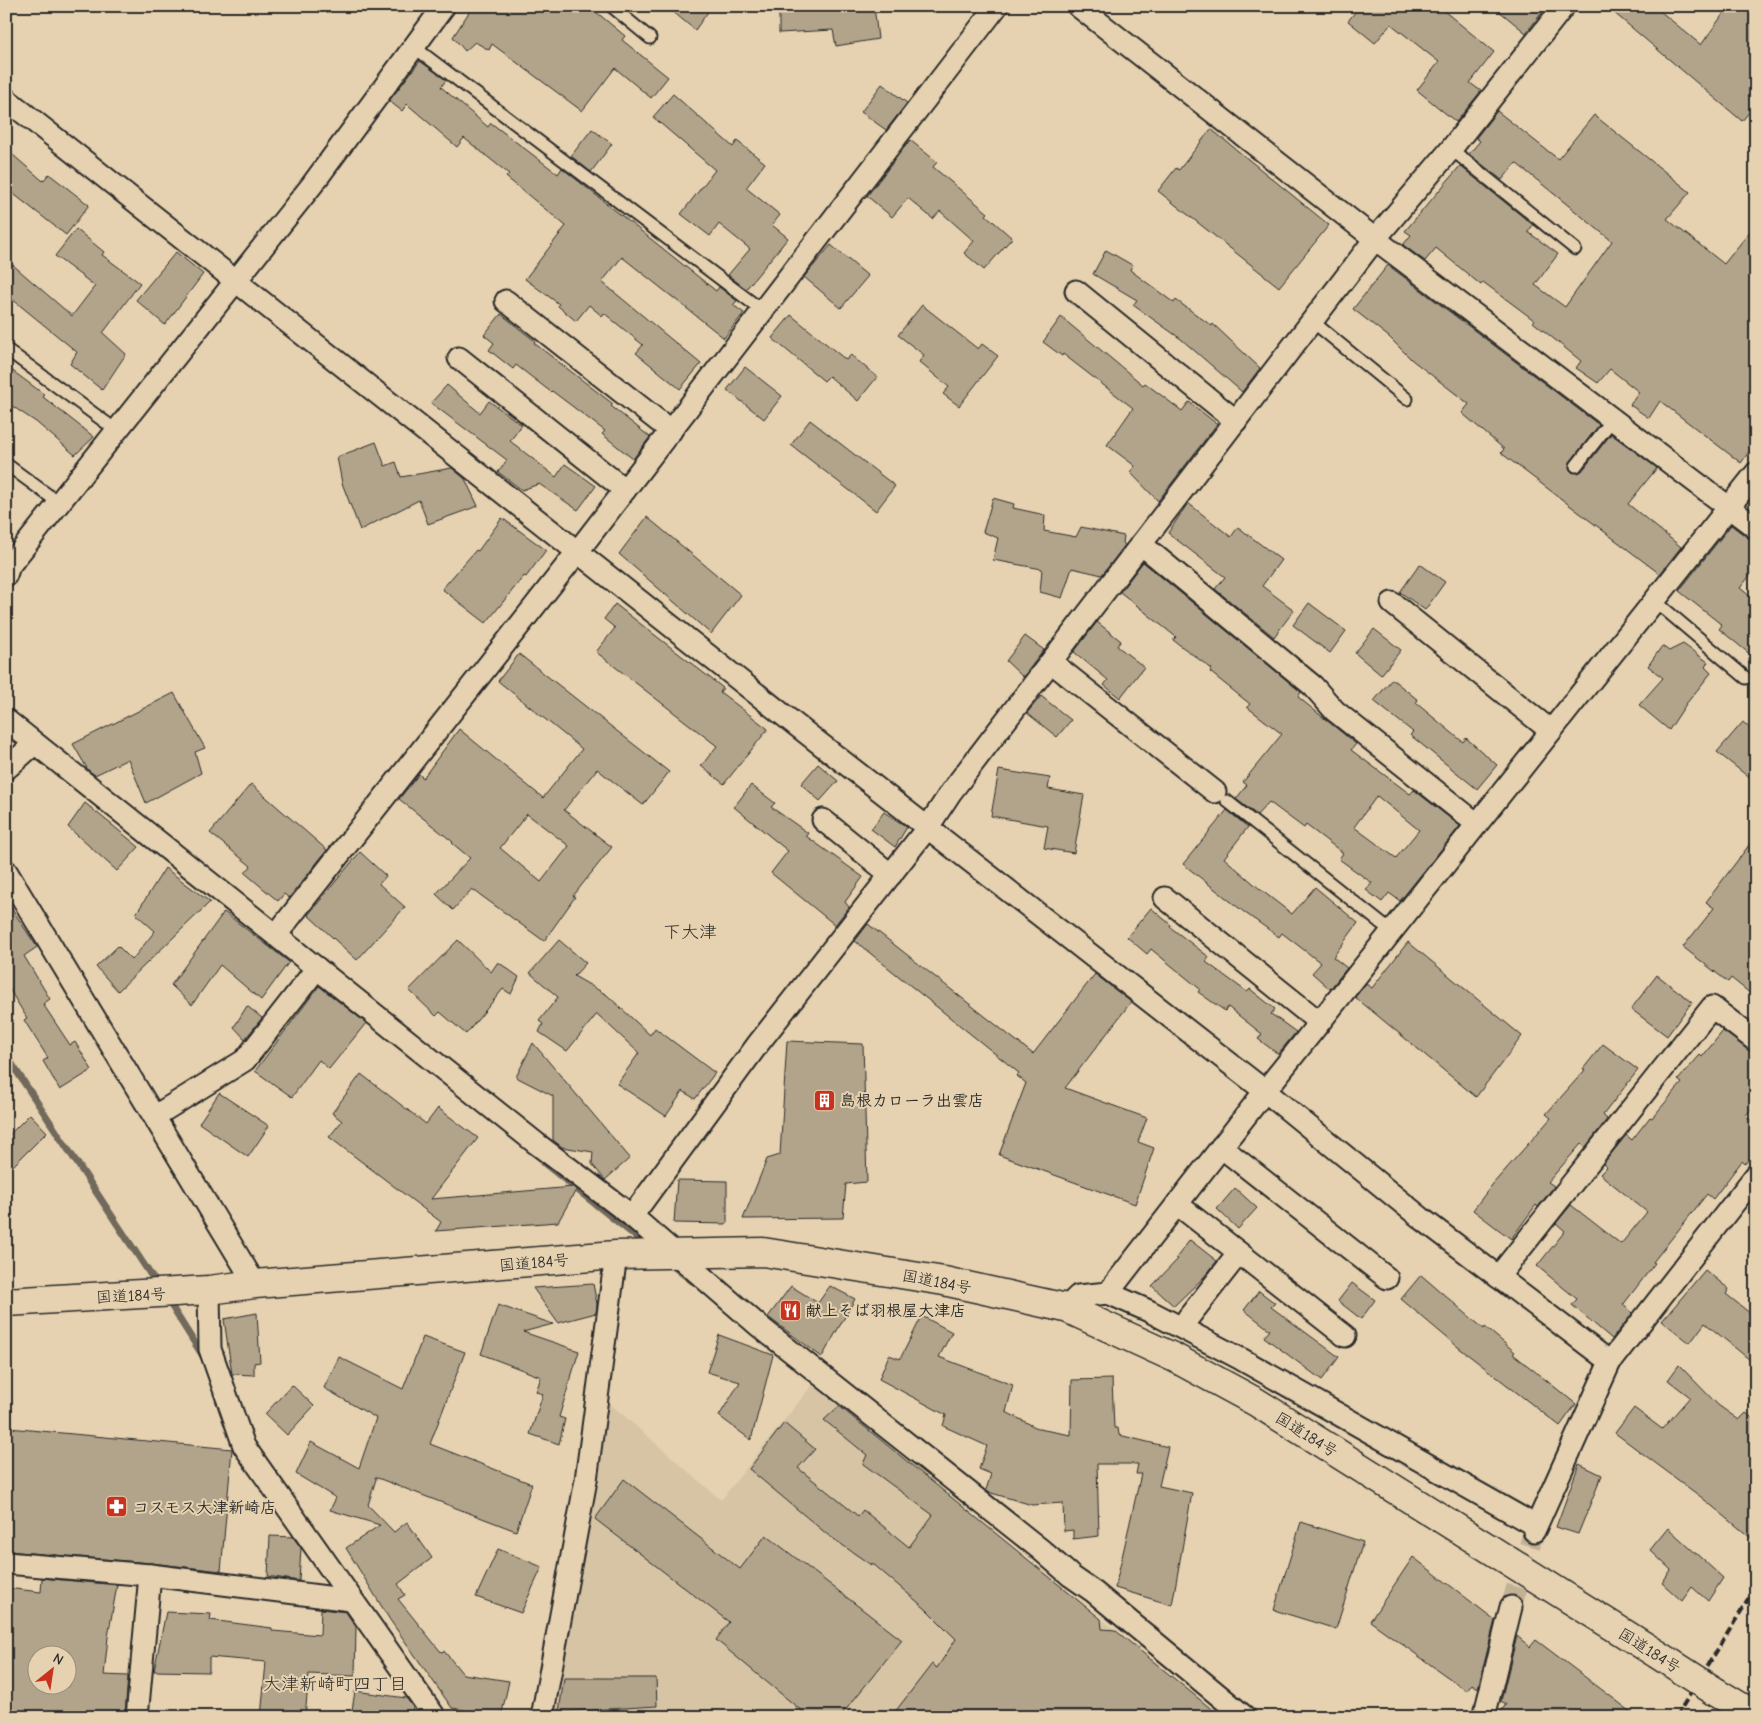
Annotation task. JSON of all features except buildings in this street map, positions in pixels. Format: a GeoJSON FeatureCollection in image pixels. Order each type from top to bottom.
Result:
{"type":"FeatureCollection","features":[{"type":"Feature","properties":{"kind":"highway","name":"国道184号"},"geometry":{"type":"LineString","coordinates":[[6,1302],[209,1290],[256,1284],[616,1255],[676,1252],[763,1252],[944,1281],[1066,1308],[1175,1358],[1256,1402],[1756,1716]]}},
{"type":"Feature","properties":{"kind":"street"},"geometry":{"type":"LineString","coordinates":[[6,575],[9,566],[312,185],[444,6]]}},
{"type":"Feature","properties":{"kind":"street"},"geometry":{"type":"LineString","coordinates":[[276,935],[578,551],[997,6]]}},
{"type":"Feature","properties":{"kind":"street"},"geometry":{"type":"LineString","coordinates":[[1078,6],[1375,239],[1756,528]]}},
{"type":"Feature","properties":{"kind":"street"},"geometry":{"type":"LineString","coordinates":[[632,1216],[758,1044],[928,827],[951,792],[1375,239],[1451,149],[1564,6]]}},
{"type":"Feature","properties":{"kind":"street"},"geometry":{"type":"LineString","coordinates":[[6,100],[796,725],[1265,1090],[1421,1218],[1610,1362]]}},
{"type":"Feature","properties":{"kind":"street"},"geometry":{"type":"LineString","coordinates":[[1076,291],[1236,421]]}},
{"type":"Feature","properties":{"kind":"street"},"geometry":{"type":"LineString","coordinates":[[506,300],[671,431]]}},
{"type":"Feature","properties":{"kind":"street"},"geometry":{"type":"LineString","coordinates":[[459,358],[625,490]]}},
{"type":"Feature","properties":{"kind":"street"},"geometry":{"type":"LineString","coordinates":[[1108,1293],[1265,1090],[1756,473]]}},
{"type":"Feature","properties":{"kind":"street"},"geometry":{"type":"LineString","coordinates":[[1141,544],[1313,686],[1335,711],[1477,824]]}},
{"type":"Feature","properties":{"kind":"street"},"geometry":{"type":"LineString","coordinates":[[1392,603],[1551,731]]}},
{"type":"Feature","properties":{"kind":"street"},"geometry":{"type":"LineString","coordinates":[[1051,662],[1221,796]]}},
{"type":"Feature","properties":{"kind":"street"},"geometry":{"type":"LineString","coordinates":[[6,720],[632,1216],[676,1252],[759,1326],[1040,1548],[1071,1576],[1094,1592],[1245,1717]]}},
{"type":"Feature","properties":{"kind":"street"},"geometry":{"type":"LineString","coordinates":[[6,769],[34,744]]}},
{"type":"Feature","properties":{"kind":"street"},"geometry":{"type":"LineString","coordinates":[[823,820],[891,875]]}},
{"type":"Feature","properties":{"kind":"street"},"geometry":{"type":"LineString","coordinates":[[6,871],[256,1284]]}},
{"type":"Feature","properties":{"kind":"street"},"geometry":{"type":"LineString","coordinates":[[1164,898],[1320,1022]]}},
{"type":"Feature","properties":{"kind":"street"},"geometry":{"type":"LineString","coordinates":[[155,1116],[246,1060],[317,968]]}},
{"type":"Feature","properties":{"kind":"street"},"geometry":{"type":"LineString","coordinates":[[1498,1277],[1712,1007],[1756,1041]]}},
{"type":"Feature","properties":{"kind":"street"},"geometry":{"type":"LineString","coordinates":[[1221,1148],[1387,1278]]}},
{"type":"Feature","properties":{"kind":"street"},"geometry":{"type":"LineString","coordinates":[[1066,1308],[1078,1296],[1108,1293],[1149,1311],[1241,1358],[1535,1528],[1610,1362],[1756,1175]]}},
{"type":"Feature","properties":{"kind":"street"},"geometry":{"type":"LineString","coordinates":[[1177,1204],[1345,1336]]}},
{"type":"Feature","properties":{"kind":"street"},"geometry":{"type":"LineString","coordinates":[[1188,1318],[1239,1253]]}},
{"type":"Feature","properties":{"kind":"street"},"geometry":{"type":"LineString","coordinates":[[542,1717],[586,1480],[616,1255]]}},
{"type":"Feature","properties":{"kind":"street"},"geometry":{"type":"LineString","coordinates":[[209,1290],[210,1349],[244,1446],[435,1717]]}},
{"type":"Feature","properties":{"kind":"street"},"geometry":{"type":"LineString","coordinates":[[6,1563],[150,1575],[351,1600]]}},
{"type":"Feature","properties":{"kind":"street"},"geometry":{"type":"LineString","coordinates":[[137,1717],[150,1575]]}},
{"type":"Feature","properties":{"kind":"street"},"geometry":{"type":"LineString","coordinates":[[1484,1717],[1511,1607]]}},
{"type":"Feature","properties":{"kind":"lane"},"geometry":{"type":"LineString","coordinates":[[610,6],[650,38]]}},
{"type":"Feature","properties":{"kind":"lane"},"geometry":{"type":"LineString","coordinates":[[414,47],[763,310]]}},
{"type":"Feature","properties":{"kind":"lane"},"geometry":{"type":"LineString","coordinates":[[1451,149],[1576,249]]}},
{"type":"Feature","properties":{"kind":"lane"},"geometry":{"type":"LineString","coordinates":[[1312,321],[1407,399]]}},
{"type":"Feature","properties":{"kind":"lane"},"geometry":{"type":"LineString","coordinates":[[6,349],[116,430]]}},
{"type":"Feature","properties":{"kind":"lane"},"geometry":{"type":"LineString","coordinates":[[1576,466],[1614,419]]}},
{"type":"Feature","properties":{"kind":"lane"},"geometry":{"type":"LineString","coordinates":[[6,464],[59,503]]}},
{"type":"Feature","properties":{"kind":"lane"},"geometry":{"type":"LineString","coordinates":[[1655,601],[1746,678]]}},
{"type":"Feature","properties":{"kind":"lane"},"geometry":{"type":"LineString","coordinates":[[1221,796],[1392,932]]}},
{"type":"Feature","properties":{"kind":"shaded area"},"geometry":{"type":"Polygon","coordinates":[[[813,1384],[1222,1717],[553,1717],[607,1401],[721,1500],[813,1384]]]}},
{"type":"Feature","properties":{"kind":"waterway"},"geometry":{"type":"LineString","coordinates":[[6,1055],[158,1286]]}},
{"type":"Feature","properties":{"kind":"waterway"},"geometry":{"type":"LineString","coordinates":[[544,1163],[649,1247]]}},
{"type":"Feature","properties":{"kind":"waterway"},"geometry":{"type":"LineString","coordinates":[[669,1263],[692,1281]]}},
{"type":"Feature","properties":{"kind":"waterway"},"geometry":{"type":"LineString","coordinates":[[167,1299],[204,1358]]}},
{"type":"Feature","properties":{"kind":"tunnel"},"geometry":{"type":"LineString","coordinates":[[1511,1607],[1534,1531]]}},
{"type":"Feature","properties":{"kind":"railway"},"geometry":{"type":"LineString","coordinates":[[1676,1717],[1756,1587]]}},
{"type":"Feature","properties":{"kind":"place","name":"島根カローラ出雲店"},"geometry":{"type":"Point","coordinates":[824,1100]}},
{"type":"Feature","properties":{"kind":"place","name":"献上そば羽根屋大津店"},"geometry":{"type":"Point","coordinates":[790,1310]}},
{"type":"Feature","properties":{"kind":"place","name":"コスモス大津新崎店"},"geometry":{"type":"Point","coordinates":[117,1507]}},
{"type":"Feature","properties":{"kind":"district","name":"下大津"},"geometry":{"type":"Point","coordinates":[690,932]}},
{"type":"Feature","properties":{"kind":"district","name":"大津新崎町四丁目"},"geometry":{"type":"Point","coordinates":[335,1684]}}]}
